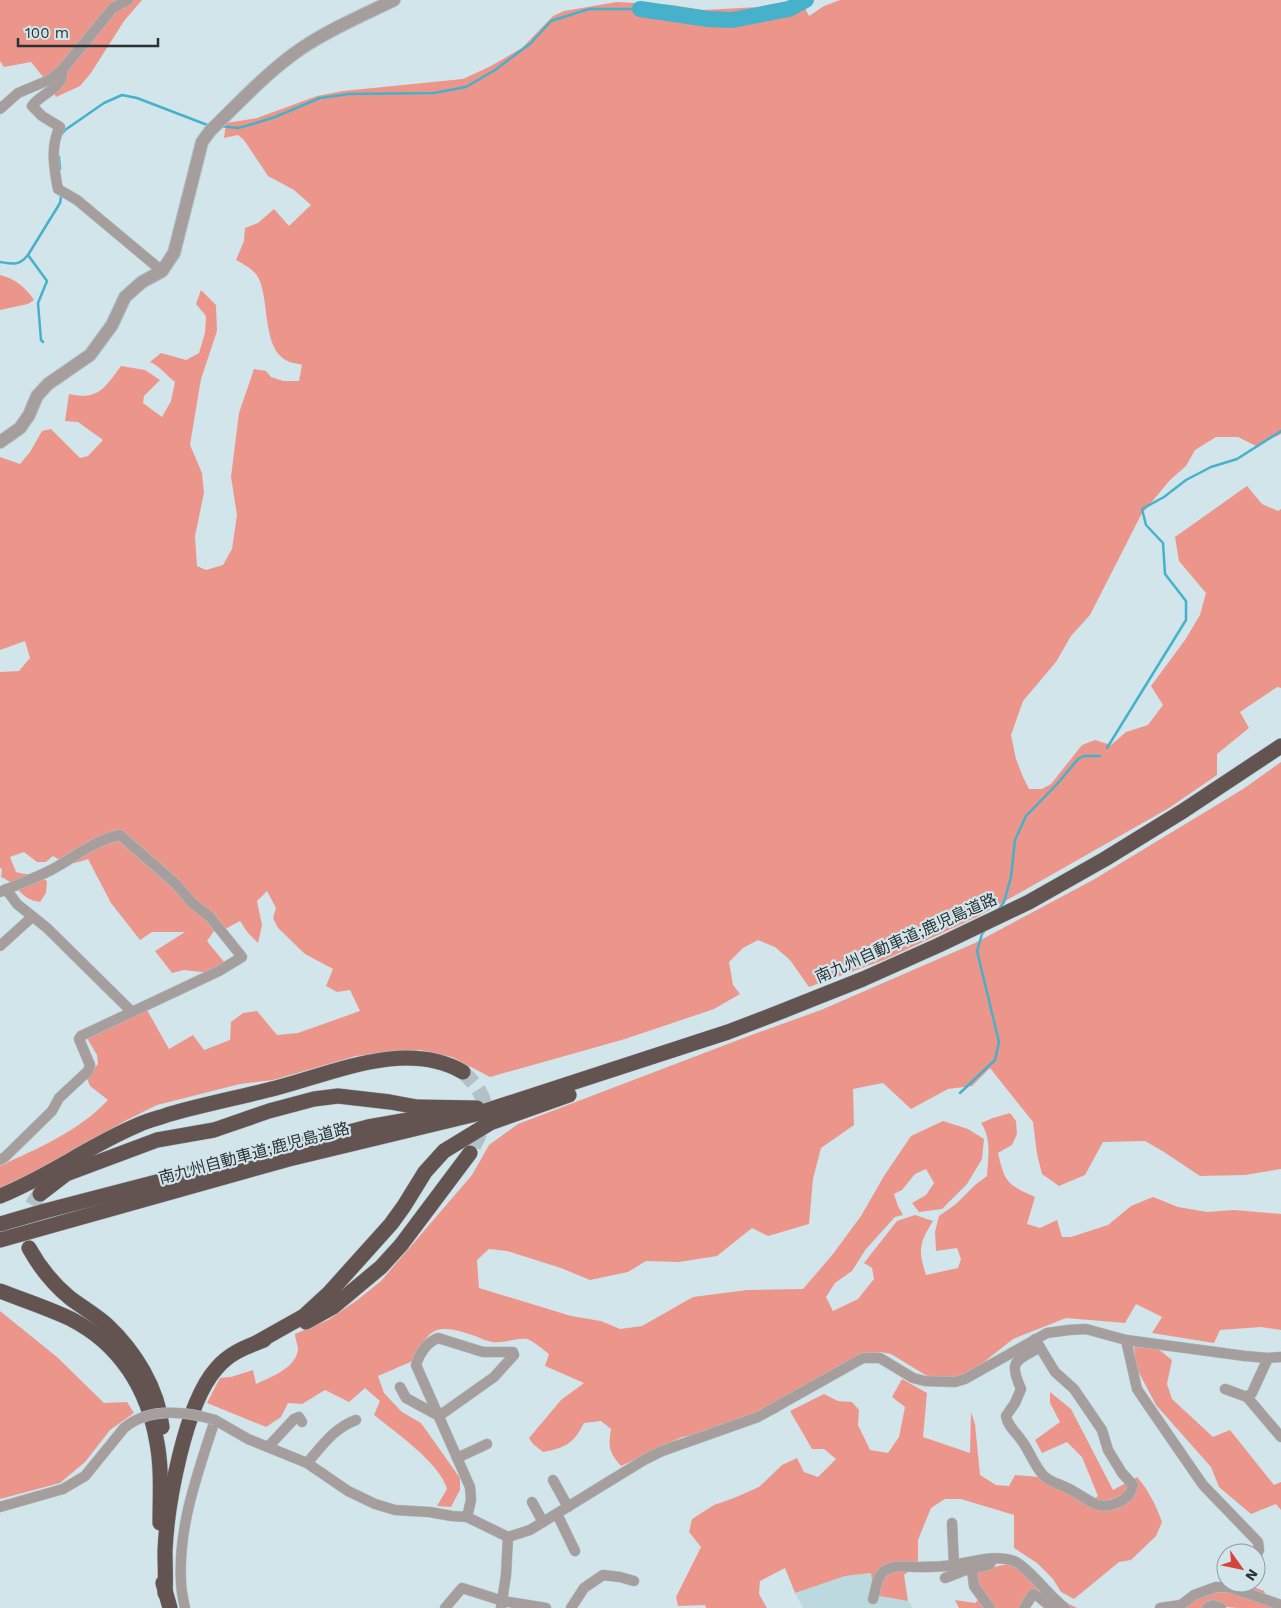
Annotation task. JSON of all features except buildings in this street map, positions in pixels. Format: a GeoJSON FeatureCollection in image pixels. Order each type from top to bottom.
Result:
{"type":"FeatureCollection","features":[{"type":"Feature","properties":{"kind":"highway","name":"南九州自動車道;鹿児島道路"},"geometry":{"type":"LineString","coordinates":[[0,1240],[289,1159],[423,1128],[517,1101],[728,1032],[776,1014],[922,953],[1029,902],[1113,854],[1281,746]]}},
{"type":"Feature","properties":{"kind":"highway"},"geometry":{"type":"LineString","coordinates":[[256,1343],[304,1316],[328,1293],[391,1224],[435,1159],[455,1144],[490,1123],[634,1070],[728,1032]]}},
{"type":"Feature","properties":{"kind":"highway"},"geometry":{"type":"LineString","coordinates":[[0,1196],[139,1124],[208,1103],[277,1088],[352,1065],[385,1060],[413,1058],[431,1060],[451,1065],[464,1072]]}},
{"type":"Feature","properties":{"kind":"highway"},"geometry":{"type":"LineString","coordinates":[[40,1194],[66,1174],[157,1140],[214,1130],[270,1111],[314,1099],[338,1096],[417,1107],[477,1108]]}},
{"type":"Feature","properties":{"kind":"highway","name":"南九州自動車道;鹿児島道路"},"geometry":{"type":"LineString","coordinates":[[0,1224],[368,1127],[517,1101]]}},
{"type":"Feature","properties":{"kind":"highway"},"geometry":{"type":"LineString","coordinates":[[165,1593],[165,1551],[174,1484],[192,1413],[200,1392],[216,1369],[240,1349],[305,1322],[333,1307],[381,1267],[407,1238],[470,1153]]}},
{"type":"Feature","properties":{"kind":"highway"},"geometry":{"type":"LineString","coordinates":[[30,1248],[48,1278],[106,1324],[123,1341],[144,1372],[158,1405],[162,1424],[166,1465],[160,1518]]}},
{"type":"Feature","properties":{"kind":"highway"},"geometry":{"type":"LineString","coordinates":[[0,1291],[70,1319],[86,1328],[122,1359],[144,1397],[157,1442],[160,1476],[160,1574],[170,1608]]}},
{"type":"Feature","properties":{"kind":"street"},"geometry":{"type":"LineString","coordinates":[[0,109],[18,93],[49,80],[62,70],[113,8],[128,0]]}},
{"type":"Feature","properties":{"kind":"street"},"geometry":{"type":"LineString","coordinates":[[0,442],[20,428],[29,415],[37,396],[48,384],[90,355],[112,325],[125,297],[142,282],[162,271],[174,253],[195,163],[202,142],[214,128],[286,60],[302,48],[394,0]]}},
{"type":"Feature","properties":{"kind":"street"},"geometry":{"type":"LineString","coordinates":[[62,70],[63,76],[61,80],[32,106],[42,116],[60,127],[54,137],[58,189],[77,200],[162,271]]}},
{"type":"Feature","properties":{"kind":"street"},"geometry":{"type":"LineString","coordinates":[[0,1160],[52,1111],[59,1098],[89,1068],[90,1064],[78,1039],[219,972],[242,957],[210,917],[192,903],[176,884],[120,835],[93,844],[50,870],[3,890],[47,928],[132,1012]]}},
{"type":"Feature","properties":{"kind":"street"},"geometry":{"type":"LineString","coordinates":[[0,946],[32,917]]}},
{"type":"Feature","properties":{"kind":"street"},"geometry":{"type":"LineString","coordinates":[[1038,1343],[1055,1372],[1074,1389],[1102,1430],[1108,1450],[1122,1474],[1132,1485],[1131,1492],[1125,1499],[1111,1506],[1101,1506],[1042,1474],[1022,1441],[1007,1424],[1006,1416],[1015,1403],[1020,1389],[1013,1369],[1016,1362],[1047,1333],[1086,1329],[1126,1340],[1268,1358],[1281,1357]]}},
{"type":"Feature","properties":{"kind":"street"},"geometry":{"type":"LineString","coordinates":[[439,1416],[494,1377],[514,1355],[513,1352],[483,1352],[438,1338],[433,1340],[419,1356],[416,1365],[470,1487],[471,1500],[467,1517]]}},
{"type":"Feature","properties":{"kind":"street"},"geometry":{"type":"LineString","coordinates":[[1126,1340],[1137,1388],[1204,1485],[1258,1543]]}},
{"type":"Feature","properties":{"kind":"street"},"geometry":{"type":"LineString","coordinates":[[0,1507],[64,1489],[85,1476],[124,1428],[134,1420],[161,1413],[177,1413],[216,1420],[248,1439],[307,1463],[348,1492],[375,1504],[395,1510],[467,1517],[508,1537],[530,1530],[644,1460],[662,1451],[758,1417],[863,1358],[880,1358],[914,1378],[925,1381],[955,1382],[965,1379],[1038,1343]]}},
{"type":"Feature","properties":{"kind":"street"},"geometry":{"type":"LineString","coordinates":[[1246,1397],[1252,1393],[1268,1358]]}},
{"type":"Feature","properties":{"kind":"street"},"geometry":{"type":"LineString","coordinates":[[400,1387],[406,1398],[439,1416]]}},
{"type":"Feature","properties":{"kind":"street"},"geometry":{"type":"LineString","coordinates":[[1225,1389],[1246,1397],[1281,1437]]}},
{"type":"Feature","properties":{"kind":"street"},"geometry":{"type":"LineString","coordinates":[[268,1447],[294,1419],[299,1417],[302,1422]]}},
{"type":"Feature","properties":{"kind":"street"},"geometry":{"type":"LineString","coordinates":[[185,1608],[181,1581],[184,1531],[192,1492],[216,1420]]}},
{"type":"Feature","properties":{"kind":"street"},"geometry":{"type":"LineString","coordinates":[[307,1463],[334,1432],[345,1424],[356,1420]]}},
{"type":"Feature","properties":{"kind":"street"},"geometry":{"type":"LineString","coordinates":[[457,1458],[487,1444]]}},
{"type":"Feature","properties":{"kind":"street"},"geometry":{"type":"LineString","coordinates":[[553,1480],[568,1507]]}},
{"type":"Feature","properties":{"kind":"street"},"geometry":{"type":"LineString","coordinates":[[532,1502],[543,1522]]}},
{"type":"Feature","properties":{"kind":"street"},"geometry":{"type":"LineString","coordinates":[[557,1514],[575,1551]]}},
{"type":"Feature","properties":{"kind":"street"},"geometry":{"type":"LineString","coordinates":[[952,1523],[954,1565]]}},
{"type":"Feature","properties":{"kind":"street"},"geometry":{"type":"LineString","coordinates":[[502,1604],[508,1537]]}},
{"type":"Feature","properties":{"kind":"street"},"geometry":{"type":"LineString","coordinates":[[873,1599],[879,1577],[885,1570],[894,1566],[926,1567],[954,1565],[979,1559],[993,1559],[1013,1561],[1023,1568],[1061,1605]]}},
{"type":"Feature","properties":{"kind":"street"},"geometry":{"type":"LineString","coordinates":[[945,1578],[963,1571],[990,1565],[993,1559]]}},
{"type":"Feature","properties":{"kind":"street"},"geometry":{"type":"LineString","coordinates":[[972,1569],[974,1586],[990,1608]]}},
{"type":"Feature","properties":{"kind":"street"},"geometry":{"type":"LineString","coordinates":[[571,1608],[584,1588],[603,1575],[634,1581]]}},
{"type":"Feature","properties":{"kind":"street"},"geometry":{"type":"LineString","coordinates":[[1160,1608],[1180,1606],[1194,1595],[1216,1587]]}},
{"type":"Feature","properties":{"kind":"street"},"geometry":{"type":"LineString","coordinates":[[445,1608],[462,1588],[502,1604],[546,1608]]}},
{"type":"Feature","properties":{"kind":"street"},"geometry":{"type":"LineString","coordinates":[[1250,1593],[1281,1605]]}},
{"type":"Feature","properties":{"kind":"street"},"geometry":{"type":"LineString","coordinates":[[1024,1608],[1033,1594],[1037,1595],[1048,1605],[1061,1605]]}},
{"type":"Feature","properties":{"kind":"street"},"geometry":{"type":"LineString","coordinates":[[1207,1608],[1213,1605],[1221,1608]]}},
{"type":"Feature","properties":{"kind":"shaded area"},"geometry":{"type":"Polygon","coordinates":[[[0,0],[142,0],[124,21],[91,73],[80,86],[56,97],[48,83],[31,62],[4,67],[0,61],[0,0]]]}},
{"type":"Feature","properties":{"kind":"shaded area"},"geometry":{"type":"Polygon","coordinates":[[[801,0],[809,16],[824,6],[840,0],[1281,0],[1281,434],[1256,446],[1238,437],[1216,437],[1195,450],[1186,466],[1170,480],[1141,515],[1090,615],[1071,636],[1056,662],[1023,701],[1011,735],[1016,759],[1029,789],[1042,789],[1051,784],[1082,745],[1095,740],[1111,745],[1126,732],[1148,725],[1163,705],[1151,686],[1185,640],[1200,615],[1206,593],[1179,561],[1175,537],[1247,486],[1262,504],[1278,511],[1281,509],[1281,688],[1277,687],[1240,712],[1249,728],[1217,754],[1217,775],[1169,808],[979,916],[884,960],[809,987],[790,960],[775,947],[758,940],[743,948],[729,962],[733,985],[740,994],[714,1009],[625,1039],[490,1077],[452,1057],[420,1050],[356,1056],[273,1080],[240,1084],[157,1105],[14,1183],[0,1188],[0,1166],[43,1146],[71,1130],[108,1100],[90,1086],[86,1076],[98,1064],[97,1055],[87,1038],[147,1010],[169,1049],[193,1035],[204,1050],[230,1040],[231,1022],[243,1013],[257,1011],[277,1035],[298,1033],[360,1011],[350,990],[337,992],[326,986],[333,969],[305,954],[278,928],[273,918],[276,908],[267,891],[257,901],[262,925],[258,943],[240,921],[227,928],[214,931],[207,941],[224,962],[210,973],[184,970],[172,973],[155,951],[185,932],[152,932],[140,940],[111,903],[88,859],[70,863],[53,856],[46,862],[37,862],[24,852],[10,857],[16,872],[34,874],[47,881],[46,893],[40,902],[23,895],[12,884],[1,877],[0,672],[19,671],[30,658],[25,641],[0,650],[0,457],[20,464],[30,452],[42,431],[51,429],[80,458],[88,456],[103,440],[78,422],[65,421],[69,394],[88,396],[100,391],[121,366],[145,370],[160,380],[144,396],[143,403],[162,417],[171,401],[175,382],[150,362],[161,353],[186,360],[199,353],[205,333],[206,316],[196,304],[201,290],[216,305],[217,331],[201,379],[190,445],[202,473],[204,493],[195,536],[197,566],[206,570],[223,565],[232,549],[237,515],[231,477],[239,413],[254,369],[266,371],[271,377],[283,381],[299,381],[302,365],[286,360],[277,352],[269,333],[259,279],[252,270],[236,260],[244,241],[245,228],[258,223],[274,209],[289,226],[311,205],[294,190],[268,176],[244,140],[238,135],[224,138],[226,123],[257,118],[317,96],[343,91],[463,79],[522,48],[553,16],[564,11],[617,2],[672,5],[703,10],[759,7],[801,0]]]}},
{"type":"Feature","properties":{"kind":"shaded area"},"geometry":{"type":"Polygon","coordinates":[[[0,275],[20,284],[34,300],[28,304],[0,310],[0,275]]]}},
{"type":"Feature","properties":{"kind":"shaded area"},"geometry":{"type":"Polygon","coordinates":[[[1281,762],[1281,1169],[1245,1175],[1200,1176],[1145,1141],[1103,1142],[1085,1175],[1059,1186],[1042,1174],[1037,1154],[1033,1122],[990,1068],[972,1086],[948,1089],[911,1109],[883,1083],[853,1089],[854,1125],[821,1148],[813,1179],[809,1224],[768,1236],[752,1228],[717,1256],[679,1262],[646,1261],[628,1272],[590,1280],[561,1268],[507,1251],[489,1249],[477,1260],[479,1288],[571,1316],[601,1321],[620,1329],[642,1326],[693,1297],[747,1290],[803,1289],[833,1254],[861,1216],[884,1176],[911,1136],[943,1121],[968,1129],[984,1139],[982,1159],[967,1184],[942,1209],[919,1212],[912,1203],[926,1195],[934,1183],[926,1169],[915,1174],[902,1190],[894,1194],[903,1215],[895,1217],[866,1249],[852,1271],[835,1283],[826,1297],[833,1311],[858,1299],[874,1279],[872,1268],[864,1263],[897,1221],[915,1215],[933,1221],[921,1247],[926,1275],[958,1268],[961,1259],[957,1248],[936,1251],[935,1232],[939,1216],[956,1204],[987,1176],[988,1142],[981,1123],[1010,1113],[1016,1121],[1017,1134],[1012,1145],[998,1153],[1005,1177],[1018,1189],[1035,1197],[1027,1224],[1040,1228],[1057,1220],[1062,1237],[1071,1237],[1108,1225],[1131,1206],[1153,1197],[1178,1207],[1207,1212],[1234,1210],[1281,1214],[1281,1330],[1261,1327],[1220,1330],[1214,1343],[1152,1333],[1162,1317],[1136,1304],[1125,1323],[1066,1318],[1013,1339],[979,1366],[959,1377],[932,1379],[891,1354],[880,1352],[828,1379],[777,1413],[741,1426],[682,1437],[621,1466],[610,1449],[611,1429],[601,1421],[584,1423],[573,1440],[558,1449],[543,1452],[533,1444],[529,1438],[561,1400],[584,1383],[545,1366],[549,1354],[533,1342],[527,1339],[519,1339],[492,1342],[456,1330],[439,1330],[426,1338],[415,1360],[378,1376],[384,1393],[402,1412],[421,1423],[460,1478],[460,1490],[451,1507],[437,1506],[447,1489],[443,1479],[416,1449],[374,1415],[380,1401],[365,1388],[349,1402],[325,1390],[302,1404],[288,1403],[281,1417],[266,1427],[207,1403],[220,1378],[231,1377],[253,1370],[256,1384],[287,1367],[296,1357],[298,1350],[295,1334],[328,1320],[381,1281],[472,1175],[489,1145],[518,1124],[821,1010],[975,943],[1093,880],[1243,789],[1281,762]]]}},
{"type":"Feature","properties":{"kind":"shaded area"},"geometry":{"type":"Polygon","coordinates":[[[0,1311],[57,1357],[104,1403],[127,1402],[134,1413],[110,1430],[85,1462],[60,1483],[0,1499],[0,1311]]]}},
{"type":"Feature","properties":{"kind":"shaded area"},"geometry":{"type":"Polygon","coordinates":[[[1134,1347],[1157,1348],[1172,1360],[1167,1384],[1172,1399],[1213,1437],[1230,1430],[1274,1485],[1281,1482],[1281,1510],[1276,1504],[1251,1514],[1219,1487],[1211,1467],[1156,1405],[1136,1367],[1134,1347]]]}},
{"type":"Feature","properties":{"kind":"shaded area"},"geometry":{"type":"Polygon","coordinates":[[[902,1379],[927,1393],[923,1437],[970,1453],[971,1412],[975,1424],[980,1475],[996,1485],[1009,1486],[1015,1475],[1061,1479],[1092,1501],[1098,1496],[1082,1457],[1067,1442],[1042,1453],[1035,1440],[1060,1422],[1050,1403],[1050,1392],[1071,1409],[1113,1490],[1137,1477],[1141,1482],[1152,1498],[1162,1522],[1156,1536],[1131,1560],[1119,1562],[1074,1599],[1061,1592],[1053,1579],[1037,1563],[1014,1548],[1014,1515],[961,1499],[945,1499],[931,1508],[918,1540],[918,1564],[904,1575],[908,1601],[874,1595],[871,1573],[845,1576],[795,1593],[785,1568],[760,1581],[759,1594],[767,1608],[706,1608],[705,1605],[678,1606],[676,1597],[701,1547],[689,1532],[692,1519],[714,1505],[759,1487],[782,1465],[797,1458],[804,1472],[818,1477],[836,1459],[824,1449],[812,1449],[790,1411],[824,1394],[838,1401],[852,1402],[859,1410],[858,1425],[870,1450],[888,1453],[899,1437],[905,1407],[892,1397],[902,1379]]]}},
{"type":"Feature","properties":{"kind":"shaded area"},"geometry":{"type":"Polygon","coordinates":[[[1012,1563],[1057,1598],[1077,1608],[1046,1608],[1037,1599],[1019,1608],[959,1608],[955,1600],[975,1603],[982,1596],[968,1572],[975,1564],[994,1567],[1012,1563]]]}},
{"type":"Feature","properties":{"kind":"shaded area"},"geometry":{"type":"Polygon","coordinates":[[[871,1573],[875,1595],[908,1601],[913,1608],[802,1608],[795,1593],[845,1576],[871,1573]]]}},
{"type":"Feature","properties":{"kind":"shaded area"},"geometry":{"type":"Polygon","coordinates":[[[1216,1587],[1216,1593],[1265,1593],[1268,1601],[1281,1608],[1217,1606],[1216,1608],[1186,1608],[1189,1602],[1199,1593],[1216,1587]]]}},
{"type":"Feature","properties":{"kind":"waterway"},"geometry":{"type":"LineString","coordinates":[[640,9],[708,19],[732,20],[789,9],[806,0]]}},
{"type":"Feature","properties":{"kind":"waterway"},"geometry":{"type":"LineString","coordinates":[[220,126],[238,128],[253,124],[320,98],[349,94],[434,93],[466,87],[495,70],[531,43],[551,21],[589,9],[640,9]]}},
{"type":"Feature","properties":{"kind":"waterway"},"geometry":{"type":"LineString","coordinates":[[61,135],[65,130],[104,103],[122,95],[137,98],[210,126]]}},
{"type":"Feature","properties":{"kind":"waterway"},"geometry":{"type":"LineString","coordinates":[[59,157],[60,169]]}},
{"type":"Feature","properties":{"kind":"waterway"},"geometry":{"type":"LineString","coordinates":[[43,342],[41,340],[38,303],[47,281],[28,255],[60,203],[61,197]]}},
{"type":"Feature","properties":{"kind":"waterway"},"geometry":{"type":"LineString","coordinates":[[0,262],[18,263],[27,256]]}},
{"type":"Feature","properties":{"kind":"waterway"},"geometry":{"type":"LineString","coordinates":[[1107,748],[1186,620],[1186,601],[1165,574],[1163,543],[1146,525],[1142,509],[1164,497],[1186,480],[1211,467],[1237,459],[1281,431]]}},
{"type":"Feature","properties":{"kind":"waterway"},"geometry":{"type":"LineString","coordinates":[[998,910],[1004,902],[1011,877],[1015,840],[1026,816],[1078,759],[1084,756],[1100,756]]}},
{"type":"Feature","properties":{"kind":"waterway"},"geometry":{"type":"LineString","coordinates":[[960,1093],[995,1060],[999,1042],[977,951],[982,934],[986,929]]}},
{"type":"Feature","properties":{"kind":"tunnel"},"geometry":{"type":"LineString","coordinates":[[463,1072],[480,1092],[485,1110],[481,1130],[470,1153]]}},
{"type":"Feature","properties":{"kind":"tunnel"},"geometry":{"type":"LineString","coordinates":[[26,1227],[30,1210],[40,1194]]}}]}
